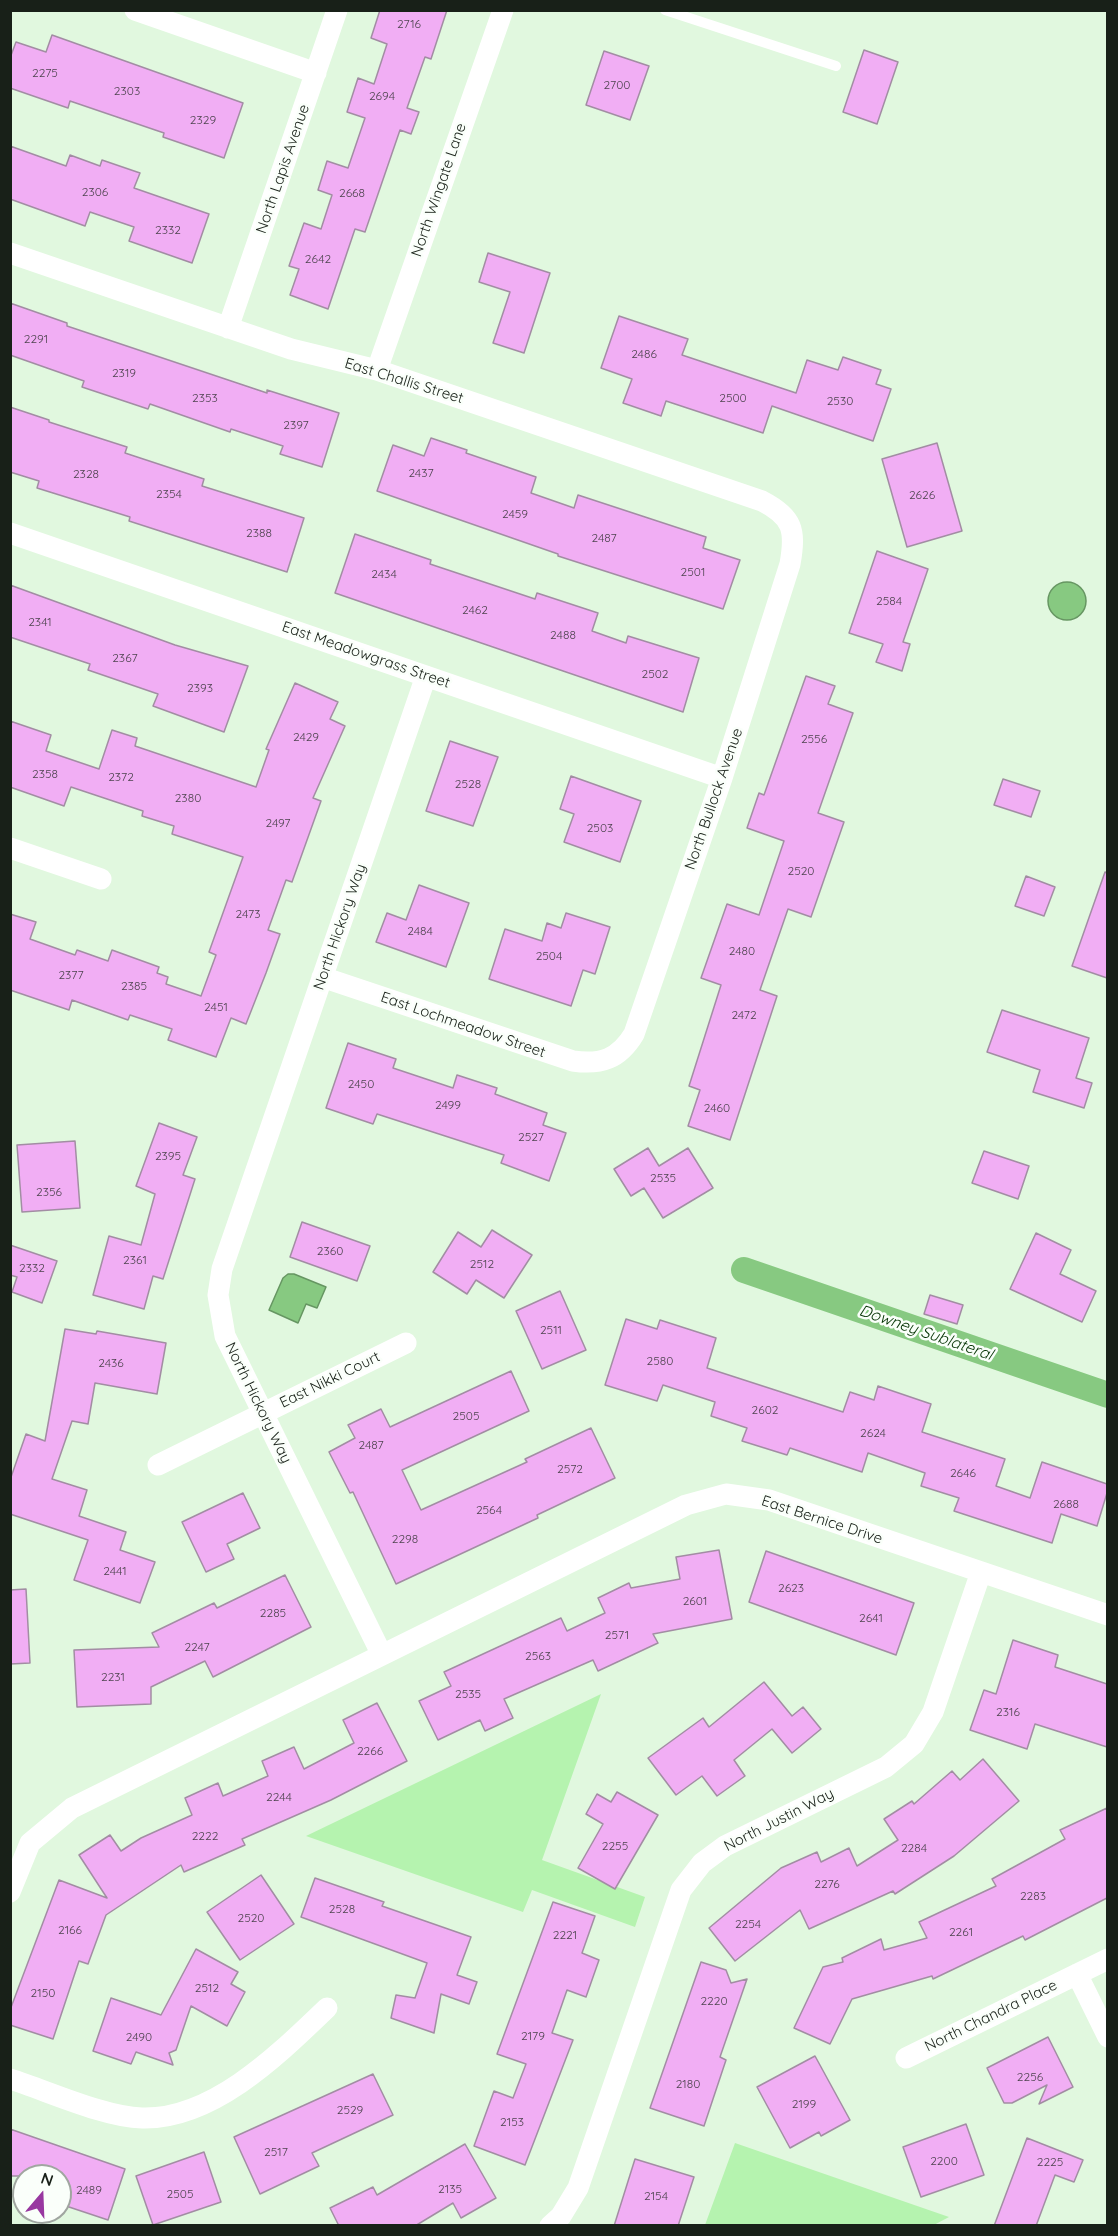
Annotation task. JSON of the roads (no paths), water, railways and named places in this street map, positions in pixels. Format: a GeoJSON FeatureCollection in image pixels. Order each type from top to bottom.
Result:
{"type":"FeatureCollection","features":[{"type":"Feature","properties":{"kind":"street"},"geometry":{"type":"LineString","coordinates":[[135,10],[316,73]]}},
{"type":"Feature","properties":{"kind":"street","name":"North Lapis Avenue"},"geometry":{"type":"LineString","coordinates":[[228,328],[337,10]]}},
{"type":"Feature","properties":{"kind":"street","name":"North Wingate Lane"},"geometry":{"type":"LineString","coordinates":[[377,370],[503,10]]}},
{"type":"Feature","properties":{"kind":"street","name":"East Challis Street"},"geometry":{"type":"LineString","coordinates":[[10,253],[291,350],[377,370],[762,501],[780,510],[790,524]]}},
{"type":"Feature","properties":{"kind":"street","name":"North Bullock Avenue"},"geometry":{"type":"LineString","coordinates":[[605,1061],[618,1054],[634,1034],[722,778],[790,564],[794,543],[790,524]]}},
{"type":"Feature","properties":{"kind":"street","name":"East Meadowgrass Street"},"geometry":{"type":"LineString","coordinates":[[10,533],[722,778]]}},
{"type":"Feature","properties":{"kind":"street","name":"North Hickory Way"},"geometry":{"type":"LineString","coordinates":[[382,1655],[225,1336],[218,1295],[220,1278],[426,676]]}},
{"type":"Feature","properties":{"kind":"street"},"geometry":{"type":"LineString","coordinates":[[10,848],[101,879]]}},
{"type":"Feature","properties":{"kind":"street","name":"East Lochmeadow Street"},"geometry":{"type":"LineString","coordinates":[[322,977],[573,1061],[605,1061]]}},
{"type":"Feature","properties":{"kind":"street","name":"East Nikki Court"},"geometry":{"type":"LineString","coordinates":[[158,1465],[406,1343]]}},
{"type":"Feature","properties":{"kind":"street","name":"East Bernice Drive"},"geometry":{"type":"LineString","coordinates":[[382,1655],[686,1505],[726,1494],[769,1500],[1107,1615]]}},
{"type":"Feature","properties":{"kind":"street","name":"North Justin Way"},"geometry":{"type":"LineString","coordinates":[[550,2226],[561,2216],[578,2188],[681,1890],[702,1863],[725,1846],[886,1767],[914,1744],[933,1712],[981,1572]]}},
{"type":"Feature","properties":{"kind":"street"},"geometry":{"type":"LineString","coordinates":[[10,1892],[30,1844],[72,1808],[382,1655]]}},
{"type":"Feature","properties":{"kind":"street","name":"North Chandra Place"},"geometry":{"type":"LineString","coordinates":[[906,2058],[1107,1959]]}},
{"type":"Feature","properties":{"kind":"street"},"geometry":{"type":"LineString","coordinates":[[1077,1974],[1107,2037]]}},
{"type":"Feature","properties":{"kind":"street"},"geometry":{"type":"LineString","coordinates":[[10,2079],[114,2114],[141,2118],[168,2116],[194,2108],[250,2078],[327,2008]]}},
{"type":"Feature","properties":{"kind":"lane"},"geometry":{"type":"LineString","coordinates":[[665,10],[837,66]]}},
{"type":"Feature","properties":{"kind":"waterway","name":"Downey Sublateral"},"geometry":{"type":"LineString","coordinates":[[744,1270],[1108,1395]]}}]}
